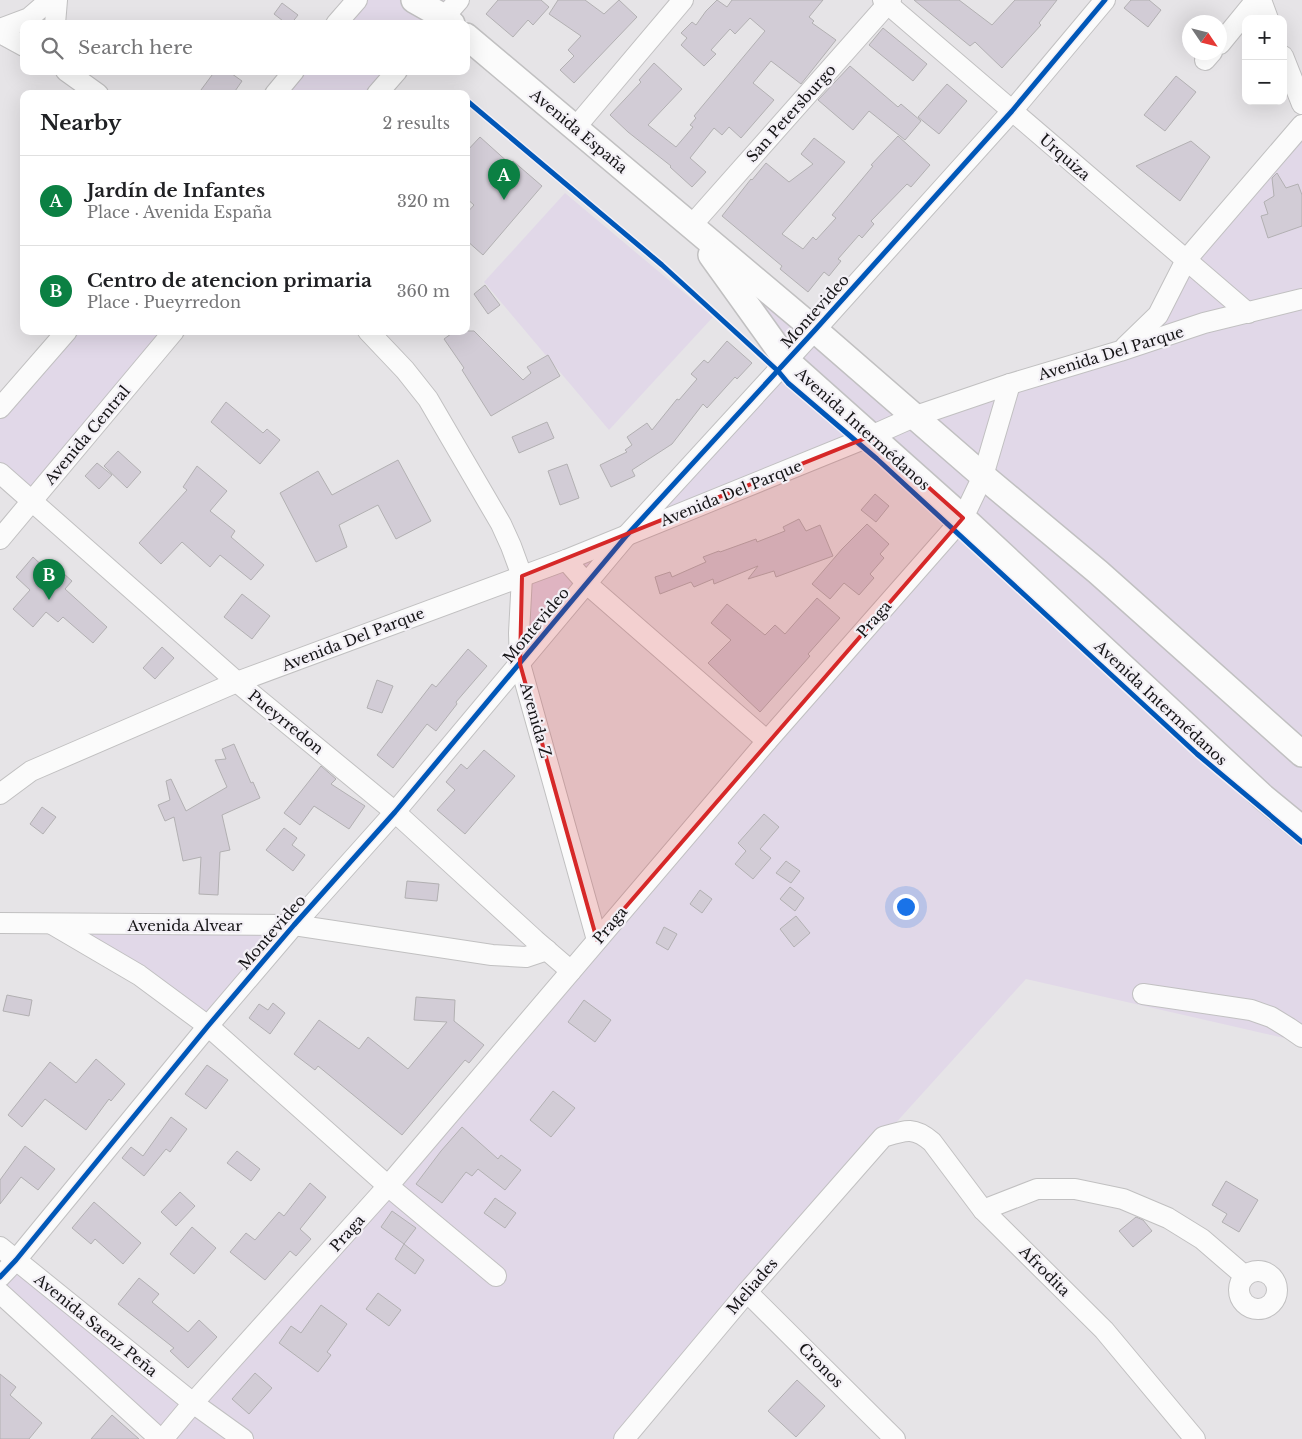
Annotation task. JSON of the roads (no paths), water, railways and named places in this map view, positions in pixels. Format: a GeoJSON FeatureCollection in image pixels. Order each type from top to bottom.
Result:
{"type":"FeatureCollection","features":[{"type":"Feature","properties":{"kind":"main road"},"geometry":{"type":"LineString","coordinates":[[414,0],[448,16]]}},
{"type":"Feature","properties":{"kind":"main road","name":"Avenida España"},"geometry":{"type":"LineString","coordinates":[[470,39],[691,226]]}},
{"type":"Feature","properties":{"kind":"main road"},"geometry":{"type":"LineString","coordinates":[[691,226],[1098,572],[1302,754]]}},
{"type":"Feature","properties":{"kind":"main road","name":"Avenida Intermédanos"},"geometry":{"type":"LineString","coordinates":[[691,226],[787,361],[962,518],[1262,796],[1302,829]]}},
{"type":"Feature","properties":{"kind":"street"},"geometry":{"type":"LineString","coordinates":[[24,20],[29,18],[50,0]]}},
{"type":"Feature","properties":{"kind":"street"},"geometry":{"type":"LineString","coordinates":[[54,20],[57,0]]}},
{"type":"Feature","properties":{"kind":"street"},"geometry":{"type":"LineString","coordinates":[[340,20],[357,0]]}},
{"type":"Feature","properties":{"kind":"street"},"geometry":{"type":"LineString","coordinates":[[575,128],[683,0]]}},
{"type":"Feature","properties":{"kind":"street","name":"Montevideo"},"geometry":{"type":"LineString","coordinates":[[0,1278],[208,1026],[294,925],[395,812],[627,535],[1012,111],[1105,0]]}},
{"type":"Feature","properties":{"kind":"street"},"geometry":{"type":"LineString","coordinates":[[1227,35],[1256,0]]}},
{"type":"Feature","properties":{"kind":"street"},"geometry":{"type":"LineString","coordinates":[[1261,0],[1267,15]]}},
{"type":"Feature","properties":{"kind":"street","name":"Urquiza"},"geometry":{"type":"LineString","coordinates":[[888,1],[1012,111],[1248,312]]}},
{"type":"Feature","properties":{"kind":"street","name":"San Petersburgo"},"geometry":{"type":"LineString","coordinates":[[691,226],[888,1]]}},
{"type":"Feature","properties":{"kind":"street"},"geometry":{"type":"LineString","coordinates":[[0,29],[20,21]]}},
{"type":"Feature","properties":{"kind":"street"},"geometry":{"type":"LineString","coordinates":[[0,33],[20,44]]}},
{"type":"Feature","properties":{"kind":"street"},"geometry":{"type":"LineString","coordinates":[[1285,60],[1302,104]]}},
{"type":"Feature","properties":{"kind":"street"},"geometry":{"type":"LineString","coordinates":[[72,75],[93,90]]}},
{"type":"Feature","properties":{"kind":"street"},"geometry":{"type":"LineString","coordinates":[[80,75],[93,90]]}},
{"type":"Feature","properties":{"kind":"street"},"geometry":{"type":"LineString","coordinates":[[278,90],[291,75]]}},
{"type":"Feature","properties":{"kind":"street"},"geometry":{"type":"LineString","coordinates":[[380,90],[394,75]]}},
{"type":"Feature","properties":{"kind":"street"},"geometry":{"type":"LineString","coordinates":[[1120,352],[1158,315],[1186,260],[1302,125]]}},
{"type":"Feature","properties":{"kind":"street","name":"Avenida Del Parque"},"geometry":{"type":"LineString","coordinates":[[0,794],[31,771],[237,682],[566,560],[916,416],[1010,384],[1120,352],[1204,324],[1302,299]]}},
{"type":"Feature","properties":{"kind":"street"},"geometry":{"type":"LineString","coordinates":[[0,408],[64,335]]}},
{"type":"Feature","properties":{"kind":"street","name":"Avenida Central"},"geometry":{"type":"LineString","coordinates":[[0,539],[171,335]]}},
{"type":"Feature","properties":{"kind":"street","name":"Avenida Z"},"geometry":{"type":"LineString","coordinates":[[372,335],[406,370],[428,399],[501,524],[511,546],[522,576],[519,633],[520,664],[597,940]]}},
{"type":"Feature","properties":{"kind":"street","name":"Praga"},"geometry":{"type":"LineString","coordinates":[[162,1439],[388,1186],[767,741],[962,518],[983,476],[1010,384]]}},
{"type":"Feature","properties":{"kind":"street","name":"Pueyrredon"},"geometry":{"type":"LineString","coordinates":[[0,473],[237,682],[395,812],[571,971]]}},
{"type":"Feature","properties":{"kind":"street"},"geometry":{"type":"LineString","coordinates":[[566,560],[587,584],[767,741]]}},
{"type":"Feature","properties":{"kind":"street","name":"Avenida Del Parque"},"geometry":{"type":"LineString","coordinates":[[0,776],[31,771]]}},
{"type":"Feature","properties":{"kind":"street","name":"Avenida Alvear"},"geometry":{"type":"LineString","coordinates":[[0,923],[294,925],[492,955],[526,957],[547,950]]}},
{"type":"Feature","properties":{"kind":"street"},"geometry":{"type":"LineString","coordinates":[[52,924],[139,976],[208,1026],[388,1186],[496,1276]]}},
{"type":"Feature","properties":{"kind":"street"},"geometry":{"type":"LineString","coordinates":[[1143,994],[1251,1010],[1271,1017],[1302,1037]]}},
{"type":"Feature","properties":{"kind":"street","name":"Afrodita"},"geometry":{"type":"LineString","coordinates":[[884,1136],[906,1130],[922,1133],[932,1142],[984,1210],[1104,1330],[1195,1439]]}},
{"type":"Feature","properties":{"kind":"street","name":"Meliades"},"geometry":{"type":"LineString","coordinates":[[624,1439],[747,1292],[884,1136]]}},
{"type":"Feature","properties":{"kind":"street"},"geometry":{"type":"LineString","coordinates":[[984,1210],[1037,1190],[1075,1189],[1123,1199],[1168,1218],[1202,1239],[1245,1276]]}},
{"type":"Feature","properties":{"kind":"street","name":"Avenida Saenz Peña"},"geometry":{"type":"LineString","coordinates":[[0,1247],[193,1403],[243,1439]]}},
{"type":"Feature","properties":{"kind":"street","name":"Cronos"},"geometry":{"type":"LineString","coordinates":[[747,1292],[894,1439]]}},
{"type":"Feature","properties":{"kind":"street"},"geometry":{"type":"LineString","coordinates":[[0,1293],[162,1439]]}},
{"type":"Feature","properties":{"kind":"place","name":"Jardín de Infantes"},"geometry":{"type":"Point","coordinates":[504,200]}},
{"type":"Feature","properties":{"kind":"place","name":"Centro de atencion primaria"},"geometry":{"type":"Point","coordinates":[49,600]}}]}
